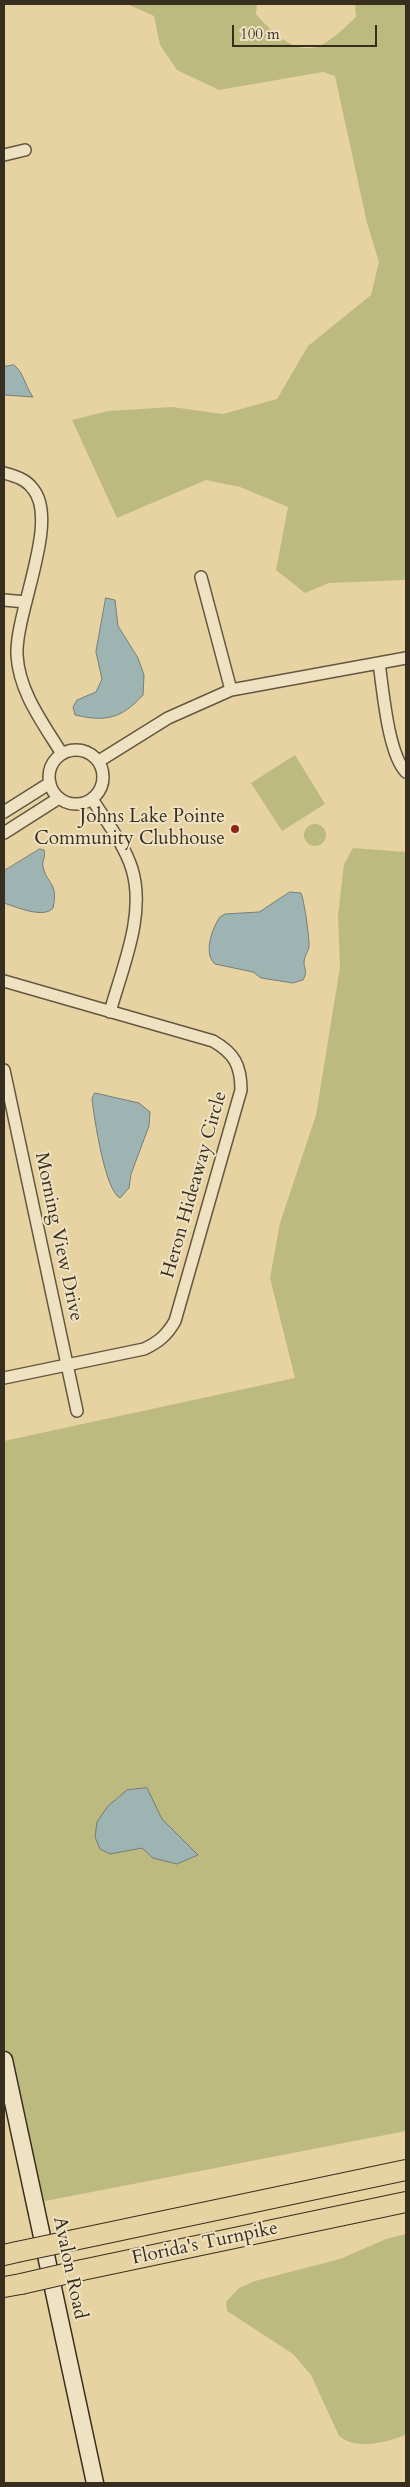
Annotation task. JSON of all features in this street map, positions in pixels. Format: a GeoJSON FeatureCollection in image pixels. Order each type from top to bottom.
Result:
{"type":"FeatureCollection","features":[{"type":"Feature","properties":{"kind":"highway","name":"Florida's Turnpike"},"geometry":{"type":"LineString","coordinates":[[10,2254],[406,2170]]}},
{"type":"Feature","properties":{"kind":"highway","name":"Florida's Turnpike"},"geometry":{"type":"LineString","coordinates":[[12,2286],[406,2202]]}},
{"type":"Feature","properties":{"kind":"main road","name":"Avalon Road"},"geometry":{"type":"LineString","coordinates":[[4,2060],[95,2483]]}},
{"type":"Feature","properties":{"kind":"street"},"geometry":{"type":"LineString","coordinates":[[4,155],[25,150]]}},
{"type":"Feature","properties":{"kind":"street"},"geometry":{"type":"LineString","coordinates":[[4,473],[19,477],[34,489],[41,505],[43,525],[17,654],[20,677],[30,702],[62,754]]}},
{"type":"Feature","properties":{"kind":"street"},"geometry":{"type":"LineString","coordinates":[[201,578],[231,690]]}},
{"type":"Feature","properties":{"kind":"street"},"geometry":{"type":"LineString","coordinates":[[4,600],[26,602]]}},
{"type":"Feature","properties":{"kind":"street"},"geometry":{"type":"LineString","coordinates":[[99,761],[168,718],[231,690],[406,658]]}},
{"type":"Feature","properties":{"kind":"street"},"geometry":{"type":"LineString","coordinates":[[379,663],[394,751],[400,766],[406,772]]}},
{"type":"Feature","properties":{"kind":"street"},"geometry":{"type":"LineString","coordinates":[[79,750],[90,753],[99,761],[103,772],[103,782],[100,790],[92,799],[80,804],[69,803],[59,798],[50,783],[50,771],[53,762],[62,754],[79,750]]}},
{"type":"Feature","properties":{"kind":"street"},"geometry":{"type":"LineString","coordinates":[[4,812],[50,783]]}},
{"type":"Feature","properties":{"kind":"street"},"geometry":{"type":"LineString","coordinates":[[4,833],[59,798]]}},
{"type":"Feature","properties":{"kind":"street"},"geometry":{"type":"LineString","coordinates":[[92,799],[125,851],[132,870],[136,890],[136,910],[132,932],[110,1012]]}},
{"type":"Feature","properties":{"kind":"street","name":"Heron Hideaway Circle"},"geometry":{"type":"LineString","coordinates":[[4,981],[213,1041],[228,1050],[238,1062],[241,1074],[241,1090],[175,1321],[167,1334],[157,1343],[144,1349],[4,1378]]}},
{"type":"Feature","properties":{"kind":"street","name":"Morning View Drive"},"geometry":{"type":"LineString","coordinates":[[4,1070],[77,1412]]}},
{"type":"Feature","properties":{"kind":"shaded area"},"geometry":{"type":"Polygon","coordinates":[[[127,4],[257,4],[256,14],[276,34],[292,44],[310,48],[319,46],[329,40],[356,17],[355,4],[406,4],[406,580],[329,583],[305,593],[276,570],[288,507],[240,487],[206,480],[117,518],[72,420],[108,411],[172,407],[223,414],[277,399],[308,346],[371,295],[379,262],[367,223],[335,76],[323,72],[219,90],[177,70],[160,45],[154,16],[127,4]]]}},
{"type":"Feature","properties":{"kind":"shaded area"},"geometry":{"type":"Polygon","coordinates":[[[295,755],[325,804],[282,831],[251,783],[295,755]]]}},
{"type":"Feature","properties":{"kind":"shaded area"},"geometry":{"type":"Polygon","coordinates":[[[315,824],[323,827],[326,835],[323,843],[315,846],[307,843],[304,835],[307,827],[315,824]]]}},
{"type":"Feature","properties":{"kind":"shaded area"},"geometry":{"type":"Polygon","coordinates":[[[353,848],[406,852],[406,2131],[35,2203],[4,2061],[4,1441],[295,1378],[270,1278],[280,1223],[316,1115],[340,967],[338,916],[344,864],[353,848]]]}},
{"type":"Feature","properties":{"kind":"shaded area"},"geometry":{"type":"Polygon","coordinates":[[[406,2234],[406,2435],[372,2444],[346,2441],[339,2436],[311,2375],[293,2354],[227,2311],[226,2302],[239,2288],[255,2281],[340,2259],[386,2239],[406,2234]]]}},
{"type":"Feature","properties":{"kind":"water"},"geometry":{"type":"Polygon","coordinates":[[[14,365],[20,372],[33,397],[4,395],[4,367],[14,365]]]}},
{"type":"Feature","properties":{"kind":"water"},"geometry":{"type":"Polygon","coordinates":[[[106,598],[115,600],[118,626],[138,658],[144,675],[143,695],[120,714],[112,717],[96,718],[75,715],[73,707],[77,700],[96,692],[102,679],[96,652],[106,598]]]}},
{"type":"Feature","properties":{"kind":"water"},"geometry":{"type":"Polygon","coordinates":[[[40,849],[44,850],[43,866],[53,888],[53,908],[49,911],[37,912],[4,903],[4,871],[40,849]]]}},
{"type":"Feature","properties":{"kind":"water"},"geometry":{"type":"Polygon","coordinates":[[[290,892],[301,893],[304,903],[309,947],[304,960],[306,973],[303,980],[293,983],[261,978],[253,972],[215,964],[211,960],[210,941],[220,917],[225,914],[259,912],[290,892]]]}},
{"type":"Feature","properties":{"kind":"water"},"geometry":{"type":"Polygon","coordinates":[[[95,1093],[139,1103],[150,1112],[149,1126],[131,1174],[129,1188],[120,1198],[110,1182],[101,1153],[92,1099],[95,1093]]]}},
{"type":"Feature","properties":{"kind":"water"},"geometry":{"type":"Polygon","coordinates":[[[147,1788],[162,1819],[198,1855],[177,1864],[153,1858],[142,1848],[110,1854],[100,1849],[95,1837],[97,1822],[108,1806],[127,1790],[147,1788]]]}},
{"type":"Feature","properties":{"kind":"place","name":"Johns Lake Pointe Community Clubhouse"},"geometry":{"type":"Point","coordinates":[235,829]}}]}
